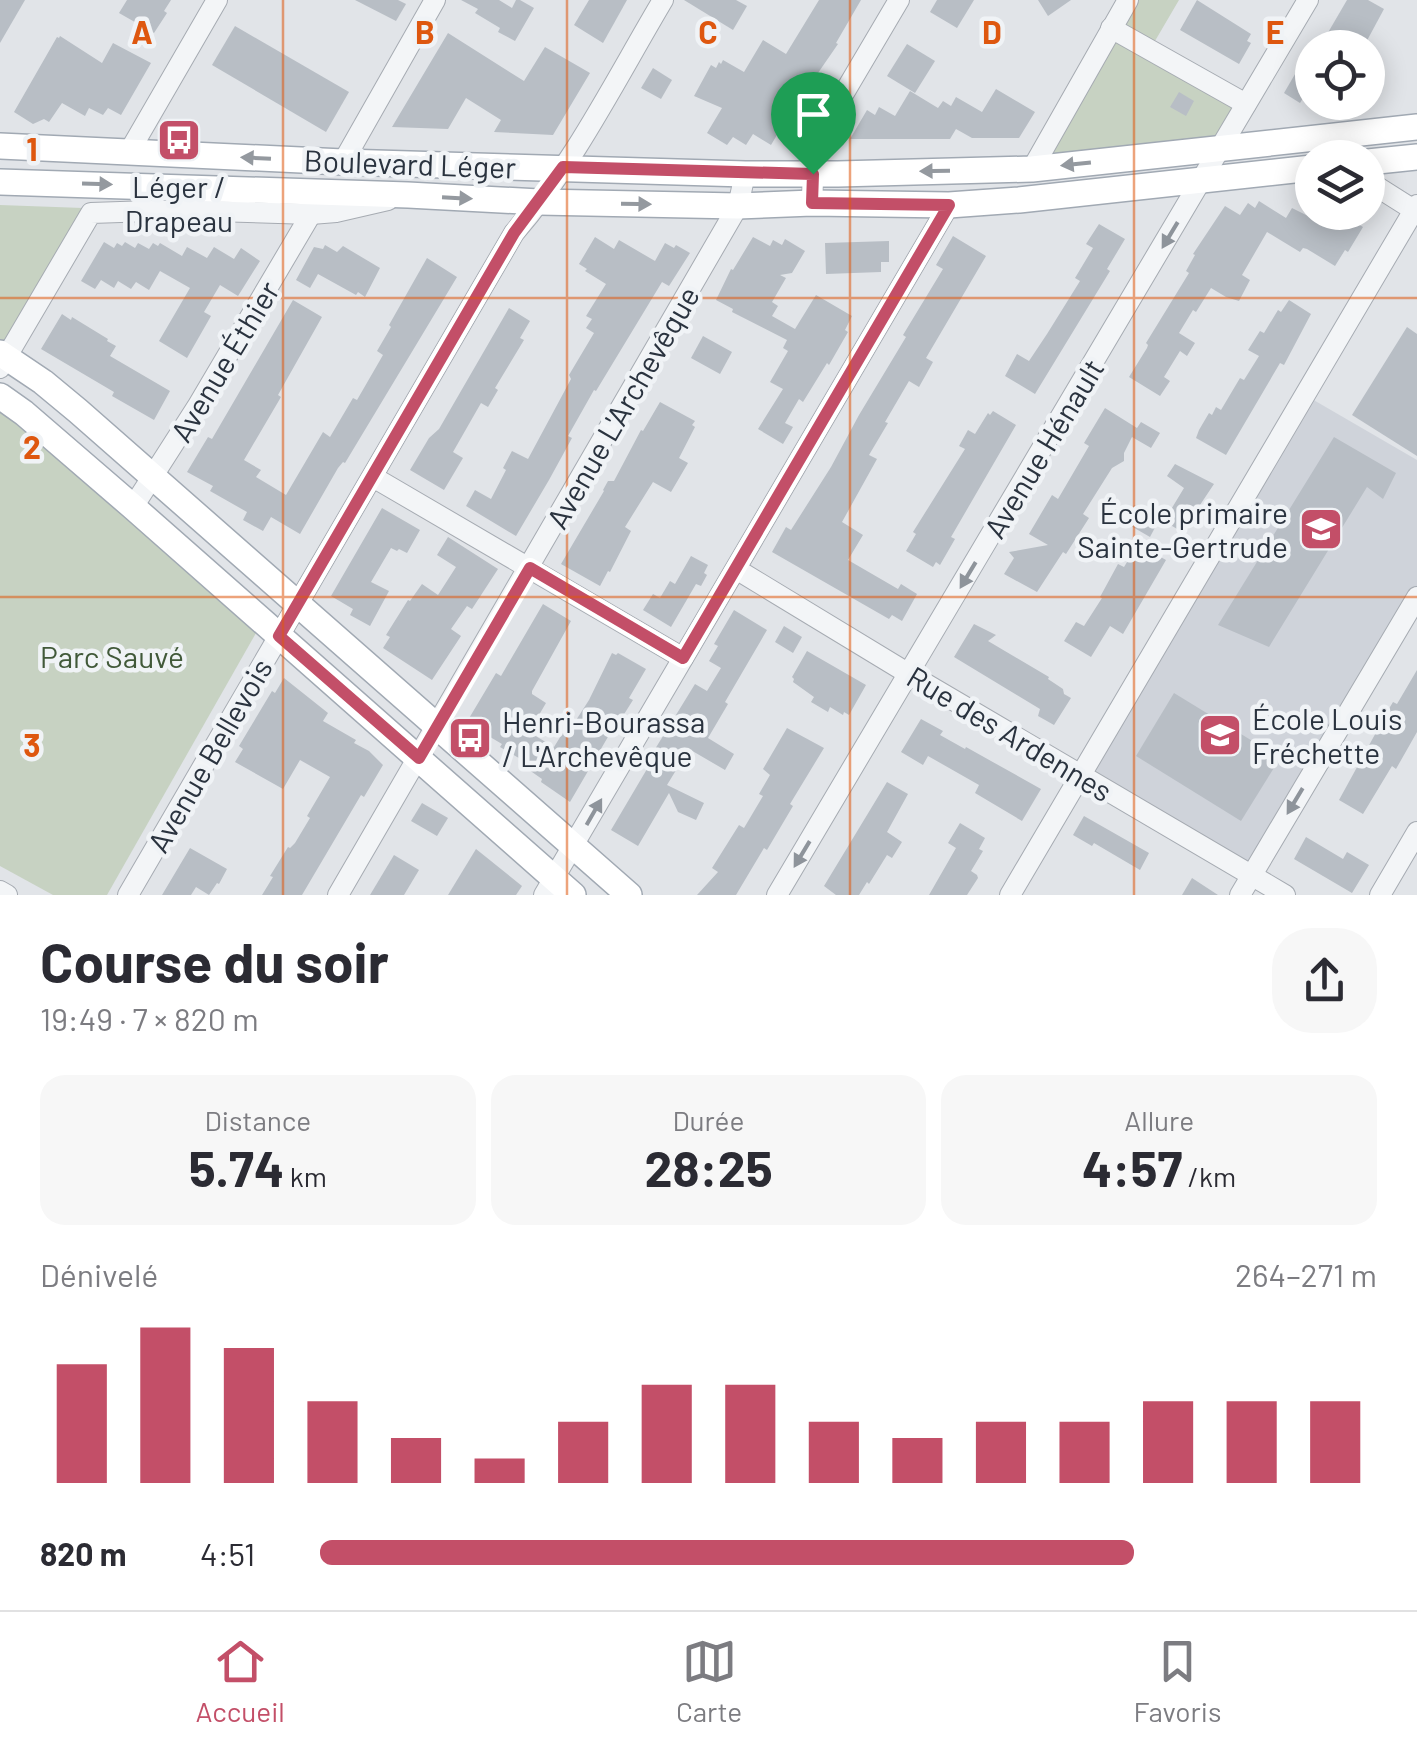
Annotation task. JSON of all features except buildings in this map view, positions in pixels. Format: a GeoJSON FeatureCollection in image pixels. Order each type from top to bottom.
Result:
{"type":"FeatureCollection","features":[{"type":"Feature","properties":{"kind":"main road","name":"Boulevard Léger"},"geometry":{"type":"LineString","coordinates":[[0,146],[342,162],[813,174],[1032,169],[1417,127]]}},
{"type":"Feature","properties":{"kind":"main road"},"geometry":{"type":"LineString","coordinates":[[1385,160],[1417,157]]}},
{"type":"Feature","properties":{"kind":"main road","name":"Boulevard Léger"},"geometry":{"type":"LineString","coordinates":[[0,182],[538,202],[949,205],[1295,170]]}},
{"type":"Feature","properties":{"kind":"main road"},"geometry":{"type":"LineString","coordinates":[[2,359],[78,410],[629,895]]}},
{"type":"Feature","properties":{"kind":"main road"},"geometry":{"type":"LineString","coordinates":[[0,396],[419,758],[557,890]]}},
{"type":"Feature","properties":{"kind":"street"},"geometry":{"type":"LineString","coordinates":[[129,152],[217,0]]}},
{"type":"Feature","properties":{"kind":"street"},"geometry":{"type":"LineString","coordinates":[[342,162],[435,0]]}},
{"type":"Feature","properties":{"kind":"street","name":"Avenue Bellevois"},"geometry":{"type":"LineString","coordinates":[[128,895],[514,233],[563,167],[663,0]]}},
{"type":"Feature","properties":{"kind":"street"},"geometry":{"type":"LineString","coordinates":[[812,203],[813,174],[822,132],[900,0]]}},
{"type":"Feature","properties":{"kind":"street"},"geometry":{"type":"LineString","coordinates":[[1032,169],[1128,0]]}},
{"type":"Feature","properties":{"kind":"street","name":"Avenue Hénault"},"geometry":{"type":"LineString","coordinates":[[777,895],[1308,0]]}},
{"type":"Feature","properties":{"kind":"street"},"geometry":{"type":"LineString","coordinates":[[1111,28],[1246,104]]}},
{"type":"Feature","properties":{"kind":"street","name":"Avenue L'Archevêque"},"geometry":{"type":"LineString","coordinates":[[338,895],[738,206],[745,174]]}},
{"type":"Feature","properties":{"kind":"street"},"geometry":{"type":"LineString","coordinates":[[1010,895],[1416,209],[1385,191]]}},
{"type":"Feature","properties":{"kind":"street","name":"Boulevard Léger"},"geometry":{"type":"LineString","coordinates":[[2,359],[91,213],[180,210],[311,214],[408,195]]}},
{"type":"Feature","properties":{"kind":"street"},"geometry":{"type":"LineString","coordinates":[[557,890],[574,846],[949,205]]}},
{"type":"Feature","properties":{"kind":"street","name":"Avenue Éthier"},"geometry":{"type":"LineString","coordinates":[[133,507],[311,214]]}},
{"type":"Feature","properties":{"kind":"street"},"geometry":{"type":"LineString","coordinates":[[373,476],[683,658]]}},
{"type":"Feature","properties":{"kind":"street","name":"Rue des Ardennes"},"geometry":{"type":"LineString","coordinates":[[736,569],[1285,895]]}},
{"type":"Feature","properties":{"kind":"street"},"geometry":{"type":"LineString","coordinates":[[1240,895],[1417,598]]}},
{"type":"Feature","properties":{"kind":"street"},"geometry":{"type":"LineString","coordinates":[[1380,895],[1417,832]]}},
{"type":"Feature","properties":{"kind":"street"},"geometry":{"type":"LineString","coordinates":[[0,891],[7,895]]}},
{"type":"Feature","properties":{"kind":"shaded area"},"geometry":{"type":"Polygon","coordinates":[[[1305,395],[1417,460],[1417,597],[1252,876],[1081,776],[1305,395]]]}},
{"type":"Feature","properties":{"kind":"green space"},"geometry":{"type":"Polygon","coordinates":[[[1129,0],[1179,0],[1145,58],[1246,104],[1219,148],[1032,169],[1129,0]]]}},
{"type":"Feature","properties":{"kind":"green space"},"geometry":{"type":"Polygon","coordinates":[[[0,205],[83,208],[0,349],[0,205]]]}},
{"type":"Feature","properties":{"kind":"green space","name":"Parc Sauvé"},"geometry":{"type":"Polygon","coordinates":[[[0,411],[52,451],[256,633],[107,895],[53,895],[0,866],[0,411]]]}},
{"type":"Feature","properties":{"kind":"place","name":"Léger / Drapeau"},"geometry":{"type":"Point","coordinates":[179,140]}},
{"type":"Feature","properties":{"kind":"place","name":"École primaire Sainte-Gertrude"},"geometry":{"type":"Point","coordinates":[1321,529]}},
{"type":"Feature","properties":{"kind":"place","name":"École Louis Fréchette"},"geometry":{"type":"Point","coordinates":[1220,735]}},
{"type":"Feature","properties":{"kind":"place","name":"Henri-Bourassa / L'Archevêque"},"geometry":{"type":"Point","coordinates":[470,738]}},
{"type":"Feature","properties":{"kind":"route"},"geometry":{"type":"LineString","coordinates":[[563,167],[813,174],[812,203],[949,205],[683,658],[530,568],[419,758],[279,636],[514,233],[563,167]]}}]}
